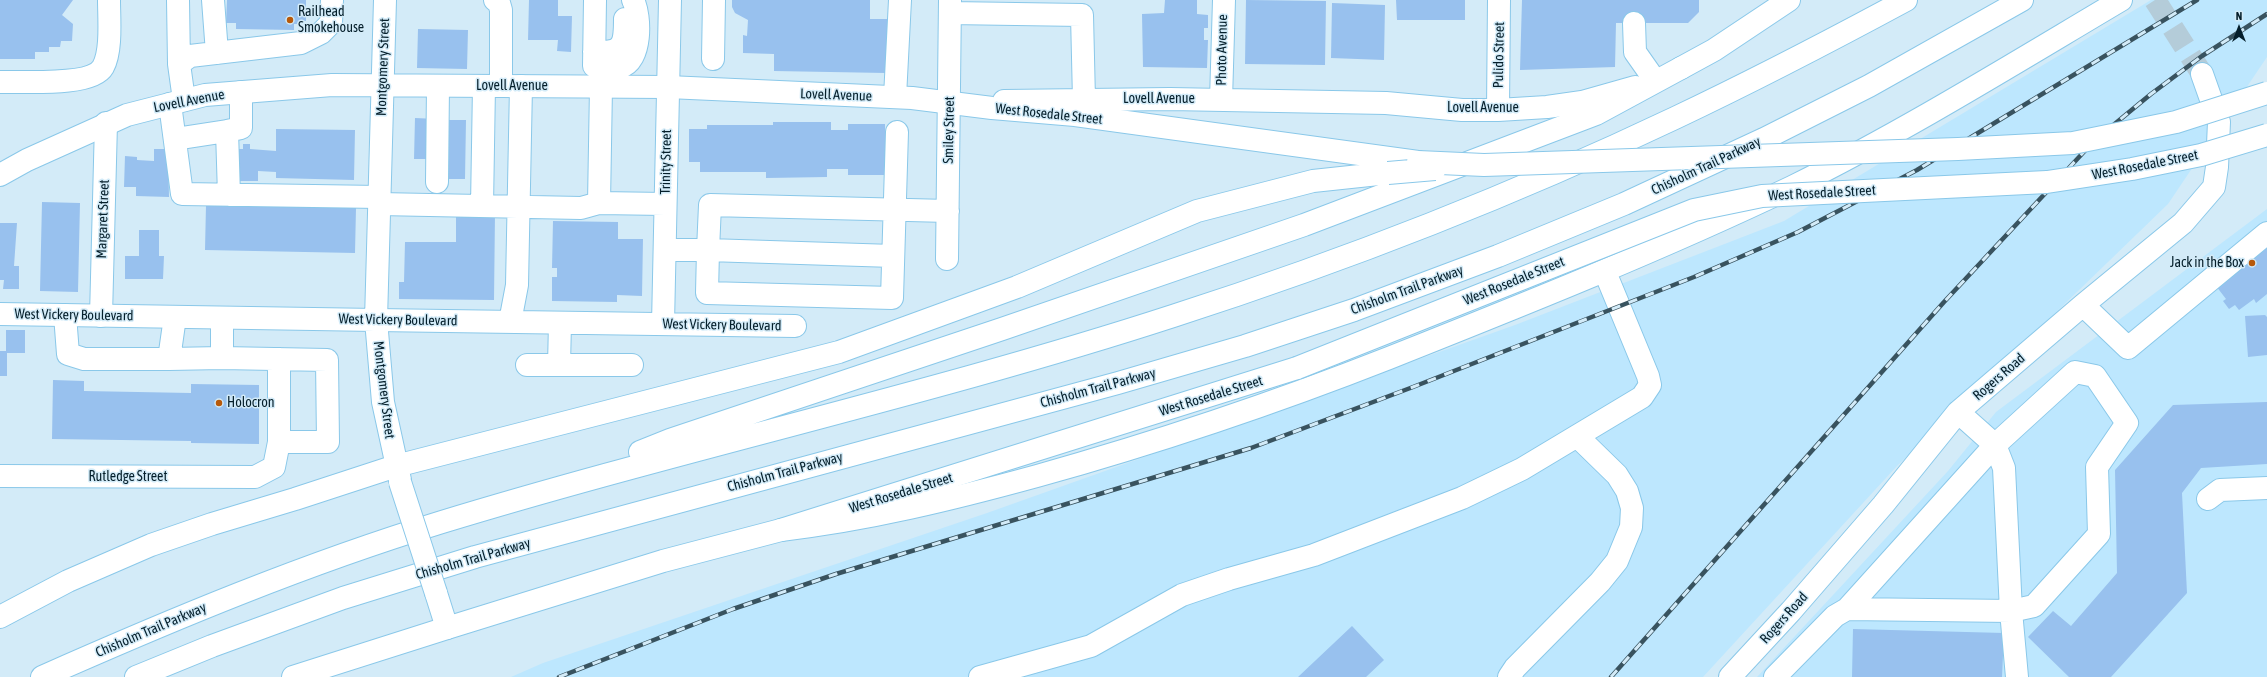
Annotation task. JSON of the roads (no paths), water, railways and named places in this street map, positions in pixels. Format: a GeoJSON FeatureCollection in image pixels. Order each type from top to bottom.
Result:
{"type":"FeatureCollection","features":[{"type":"Feature","properties":{"kind":"main road"},"geometry":{"type":"LineString","coordinates":[[0,82],[74,80],[99,72],[103,68],[107,57],[109,0]]}},
{"type":"Feature","properties":{"kind":"main road"},"geometry":{"type":"LineString","coordinates":[[178,0],[179,64],[175,140],[182,194],[379,200],[482,206],[581,208],[599,203],[665,204]]}},
{"type":"Feature","properties":{"kind":"main road"},"geometry":{"type":"LineString","coordinates":[[213,0],[217,53]]}},
{"type":"Feature","properties":{"kind":"main road"},"geometry":{"type":"LineString","coordinates":[[179,64],[190,56],[301,43],[321,33],[331,23],[332,0]]}},
{"type":"Feature","properties":{"kind":"main road","name":"Montgomery Street"},"geometry":{"type":"LineString","coordinates":[[385,0],[376,320],[383,402],[398,474],[447,628]]}},
{"type":"Feature","properties":{"kind":"main road"},"geometry":{"type":"LineString","coordinates":[[495,0],[499,3],[501,10],[502,86],[519,206],[517,285],[510,322]]}},
{"type":"Feature","properties":{"kind":"main road"},"geometry":{"type":"LineString","coordinates":[[595,0],[599,203]]}},
{"type":"Feature","properties":{"kind":"main road"},"geometry":{"type":"LineString","coordinates":[[596,73],[611,52],[619,49],[625,39],[625,10],[630,0]]}},
{"type":"Feature","properties":{"kind":"main road"},"geometry":{"type":"LineString","coordinates":[[596,73],[620,67],[630,61],[637,48],[638,9],[634,0]]}},
{"type":"Feature","properties":{"kind":"main road","name":"Trinity Street"},"geometry":{"type":"LineString","coordinates":[[663,324],[670,0]]}},
{"type":"Feature","properties":{"kind":"main road"},"geometry":{"type":"LineString","coordinates":[[713,59],[714,0]]}},
{"type":"Feature","properties":{"kind":"main road"},"geometry":{"type":"LineString","coordinates":[[895,97],[900,0]]}},
{"type":"Feature","properties":{"kind":"main road","name":"Photo Avenue"},"geometry":{"type":"LineString","coordinates":[[1221,100],[1224,0]]}},
{"type":"Feature","properties":{"kind":"main road","name":"Pulido Street"},"geometry":{"type":"LineString","coordinates":[[1498,110],[1499,0]]}},
{"type":"Feature","properties":{"kind":"main road"},"geometry":{"type":"LineString","coordinates":[[536,494],[670,440],[1002,329],[1318,220],[1596,114],[1714,50],[1789,0]]}},
{"type":"Feature","properties":{"kind":"main road","name":"Chisholm Trail Parkway"},"geometry":{"type":"LineString","coordinates":[[42,677],[158,625],[292,573],[436,524],[679,454],[983,373],[1130,330],[1276,282],[1432,224],[1669,121],[1798,57],[1906,0]]}},
{"type":"Feature","properties":{"kind":"main road","name":"Chisholm Trail Parkway"},"geometry":{"type":"LineString","coordinates":[[136,677],[212,646],[343,598],[475,557],[1118,383],[1313,324],[1562,231],[1624,204],[1822,111],[1917,60],[2022,0]]}},
{"type":"Feature","properties":{"kind":"main road"},"geometry":{"type":"LineString","coordinates":[[293,677],[663,561],[781,530],[836,524],[982,491],[1134,449],[1221,422],[1309,390],[1605,272],[1792,186],[1910,125],[2121,0]]}},
{"type":"Feature","properties":{"kind":"main road"},"geometry":{"type":"LineString","coordinates":[[950,6],[1082,15],[1084,100]]}},
{"type":"Feature","properties":{"kind":"main road","name":"Smiley Street"},"geometry":{"type":"LineString","coordinates":[[948,259],[950,6]]}},
{"type":"Feature","properties":{"kind":"main road"},"geometry":{"type":"LineString","coordinates":[[1634,23],[1635,52],[1654,79]]}},
{"type":"Feature","properties":{"kind":"main road","name":"Lovell Avenue"},"geometry":{"type":"LineString","coordinates":[[0,175],[27,160],[106,123],[127,115],[205,95],[332,85],[502,86],[596,73],[668,88],[895,97],[949,102],[1221,100],[1386,103],[1462,110],[1498,110],[1547,107],[1582,102],[1633,88],[1681,68]]}},
{"type":"Feature","properties":{"kind":"main road","name":"Rogers Road"},"geometry":{"type":"LineString","coordinates":[[1730,677],[1791,611],[1883,505],[1958,412],[2083,305],[2183,224],[2214,187],[2217,168],[2218,122],[2202,74]]}},
{"type":"Feature","properties":{"kind":"main road"},"geometry":{"type":"LineString","coordinates":[[437,182],[438,86]]}},
{"type":"Feature","properties":{"kind":"main road"},"geometry":{"type":"LineString","coordinates":[[482,206],[502,86]]}},
{"type":"Feature","properties":{"kind":"main road"},"geometry":{"type":"LineString","coordinates":[[175,140],[241,128],[241,92]]}},
{"type":"Feature","properties":{"kind":"main road","name":"West Rosedale Street"},"geometry":{"type":"LineString","coordinates":[[949,102],[992,108],[1075,115],[1418,162],[1484,165],[1958,149],[2073,143],[2176,122],[2267,93]]}},
{"type":"Feature","properties":{"kind":"main road","name":"Margaret Street"},"geometry":{"type":"LineString","coordinates":[[101,316],[106,123]]}},
{"type":"Feature","properties":{"kind":"main road"},"geometry":{"type":"LineString","coordinates":[[227,131],[229,195]]}},
{"type":"Feature","properties":{"kind":"main road"},"geometry":{"type":"LineString","coordinates":[[897,132],[896,209],[892,298],[707,293],[710,206],[896,209],[948,211]]}},
{"type":"Feature","properties":{"kind":"main road","name":"West Rosedale Street"},"geometry":{"type":"LineString","coordinates":[[781,530],[1297,368],[1694,210],[1762,196],[2047,182],[2132,169],[2201,155],[2267,135]]}},
{"type":"Feature","properties":{"kind":"main road"},"geometry":{"type":"LineString","coordinates":[[0,155],[6,158],[27,160]]}},
{"type":"Feature","properties":{"kind":"main road"},"geometry":{"type":"LineString","coordinates":[[0,617],[68,582],[158,543],[212,524],[295,499],[398,474],[839,352],[1017,287],[1197,211],[1313,182],[1388,173],[1484,165]]}},
{"type":"Feature","properties":{"kind":"main road"},"geometry":{"type":"LineString","coordinates":[[2083,305],[2128,348],[2267,233]]}},
{"type":"Feature","properties":{"kind":"main road"},"geometry":{"type":"LineString","coordinates":[[664,250],[893,256]]}},
{"type":"Feature","properties":{"kind":"main road"},"geometry":{"type":"LineString","coordinates":[[980,677],[1091,646],[1182,595],[1229,579],[1314,555],[1424,513],[1494,483],[1642,398],[1650,385],[1605,272]]}},
{"type":"Feature","properties":{"kind":"main road","name":"West Vickery Boulevard"},"geometry":{"type":"LineString","coordinates":[[0,314],[795,326]]}},
{"type":"Feature","properties":{"kind":"main road"},"geometry":{"type":"LineString","coordinates":[[65,315],[68,354],[84,359],[222,358],[279,359],[327,360],[328,442],[279,442],[279,359]]}},
{"type":"Feature","properties":{"kind":"main road"},"geometry":{"type":"LineString","coordinates":[[169,359],[175,317]]}},
{"type":"Feature","properties":{"kind":"main road"},"geometry":{"type":"LineString","coordinates":[[222,318],[222,358]]}},
{"type":"Feature","properties":{"kind":"main road"},"geometry":{"type":"LineString","coordinates":[[559,365],[560,323]]}},
{"type":"Feature","properties":{"kind":"main road"},"geometry":{"type":"LineString","coordinates":[[527,365],[632,365]]}},
{"type":"Feature","properties":{"kind":"main road"},"geometry":{"type":"LineString","coordinates":[[1775,677],[1835,616],[1847,609],[1994,445],[2075,372],[2095,376],[2127,423],[2097,467],[2099,534],[2034,606],[2011,611],[1847,609]]}},
{"type":"Feature","properties":{"kind":"main road"},"geometry":{"type":"LineString","coordinates":[[1958,412],[1994,445],[2004,468],[2011,611],[2017,677]]}},
{"type":"Feature","properties":{"kind":"main road"},"geometry":{"type":"LineString","coordinates":[[1509,677],[1515,668],[1600,582],[1617,561],[1631,527],[1632,508],[1627,491],[1617,475],[1577,436]]}},
{"type":"Feature","properties":{"kind":"main road","name":"Rutledge Street"},"geometry":{"type":"LineString","coordinates":[[0,476],[255,477],[274,467],[279,442]]}},
{"type":"Feature","properties":{"kind":"main road"},"geometry":{"type":"LineString","coordinates":[[2208,499],[2220,490],[2267,488]]}},
{"type":"Feature","properties":{"kind":"tunnel"},"geometry":{"type":"LineString","coordinates":[[2155,0],[2202,74]]}},
{"type":"Feature","properties":{"kind":"railway"},"geometry":{"type":"LineString","coordinates":[[559,677],[733,609],[836,574],[1251,448],[1413,387],[1694,277],[1798,232],[1917,170],[2197,0]]}},
{"type":"Feature","properties":{"kind":"railway"},"geometry":{"type":"LineString","coordinates":[[1611,677],[1944,302],[2094,141],[2151,94],[2202,56],[2267,14]]}},
{"type":"Feature","properties":{"kind":"place","name":"Railhead Smokehouse"},"geometry":{"type":"Point","coordinates":[290,20]}},
{"type":"Feature","properties":{"kind":"place","name":"Jack in the Box"},"geometry":{"type":"Point","coordinates":[2252,263]}},
{"type":"Feature","properties":{"kind":"place","name":"Holocron"},"geometry":{"type":"Point","coordinates":[219,403]}}]}
